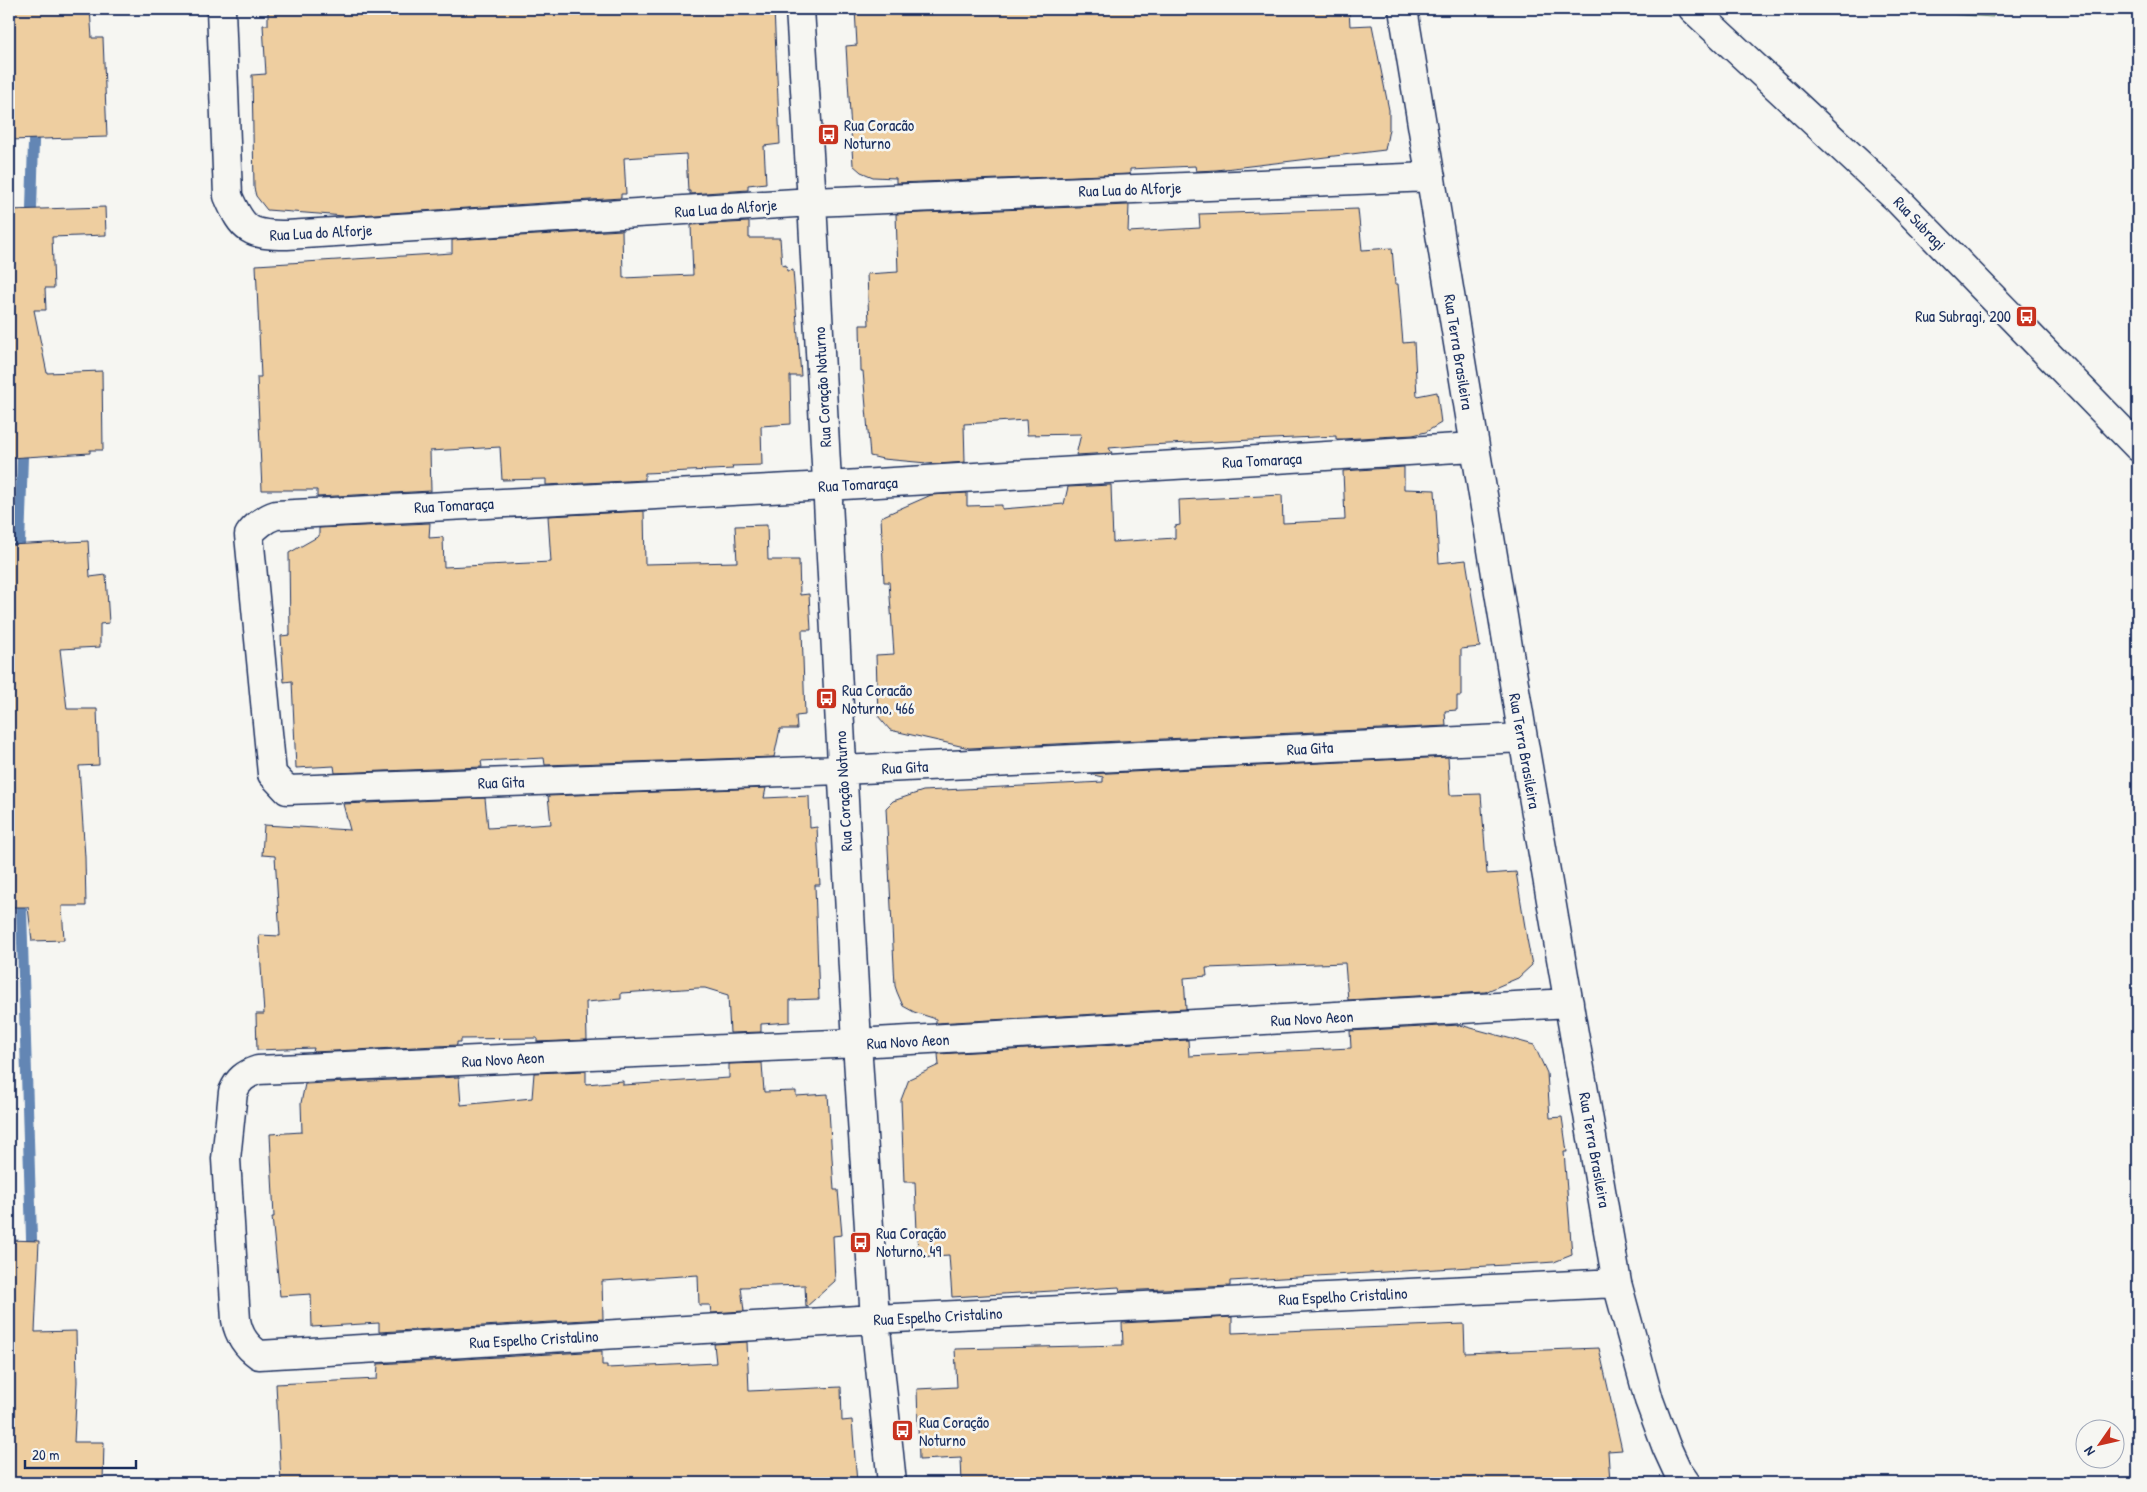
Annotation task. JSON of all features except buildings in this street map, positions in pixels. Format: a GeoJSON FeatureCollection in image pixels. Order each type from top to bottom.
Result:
{"type":"FeatureCollection","features":[{"type":"Feature","properties":{"kind":"street","name":"Rua Lua do Alforje"},"geometry":{"type":"LineString","coordinates":[[221,9],[228,196],[237,217],[247,228],[263,235],[287,236],[812,202],[1431,177]]}},
{"type":"Feature","properties":{"kind":"street","name":"Rua Coração Noturno"},"geometry":{"type":"LineString","coordinates":[[800,9],[857,1044],[875,1319],[892,1483]]}},
{"type":"Feature","properties":{"kind":"street","name":"Rua Terra Brasileira"},"geometry":{"type":"LineString","coordinates":[[1403,9],[1523,738],[1618,1283],[1649,1400],[1666,1446],[1677,1470],[1686,1483]]}},
{"type":"Feature","properties":{"kind":"street","name":"Rua Subragi"},"geometry":{"type":"LineString","coordinates":[[1693,9],[1896,198],[2138,447]]}},
{"type":"Feature","properties":{"kind":"street","name":"Rua Tomaraça"},"geometry":{"type":"LineString","coordinates":[[287,790],[272,774],[249,536],[253,530],[269,517],[287,513],[827,486],[1474,447]]}},
{"type":"Feature","properties":{"kind":"street","name":"Rua Gita"},"geometry":{"type":"LineString","coordinates":[[287,790],[841,770],[1523,738]]}},
{"type":"Feature","properties":{"kind":"street","name":"Rua Novo Aeon"},"geometry":{"type":"LineString","coordinates":[[260,1355],[248,1347],[239,1333],[236,1320],[226,1159],[233,1092],[237,1083],[247,1073],[266,1070],[857,1044],[1569,1003]]}},
{"type":"Feature","properties":{"kind":"street","name":"Rua Espelho Cristalino"},"geometry":{"type":"LineString","coordinates":[[260,1355],[875,1319],[1618,1283]]}},
{"type":"Feature","properties":{"kind":"green space"},"geometry":{"type":"Polygon","coordinates":[[[1915,9],[1993,9],[1993,17],[1914,12],[1915,9]]]}},
{"type":"Feature","properties":{"kind":"waterway"},"geometry":{"type":"LineString","coordinates":[[31,225],[34,126]]}},
{"type":"Feature","properties":{"kind":"waterway"},"geometry":{"type":"LineString","coordinates":[[19,559],[23,443]]}},
{"type":"Feature","properties":{"kind":"waterway"},"geometry":{"type":"LineString","coordinates":[[21,893],[32,1254]]}},
{"type":"Feature","properties":{"kind":"place","name":"Rua Coracão Noturno"},"geometry":{"type":"Point","coordinates":[828,134]}},
{"type":"Feature","properties":{"kind":"place","name":"Rua Subragi, 200"},"geometry":{"type":"Point","coordinates":[2027,316]}},
{"type":"Feature","properties":{"kind":"place","name":"Rua Coracão Noturno, 466"},"geometry":{"type":"Point","coordinates":[826,699]}},
{"type":"Feature","properties":{"kind":"place","name":"Rua Coração Noturno, 49"},"geometry":{"type":"Point","coordinates":[860,1242]}},
{"type":"Feature","properties":{"kind":"place","name":"Rua Coração Noturno"},"geometry":{"type":"Point","coordinates":[903,1431]}}]}
